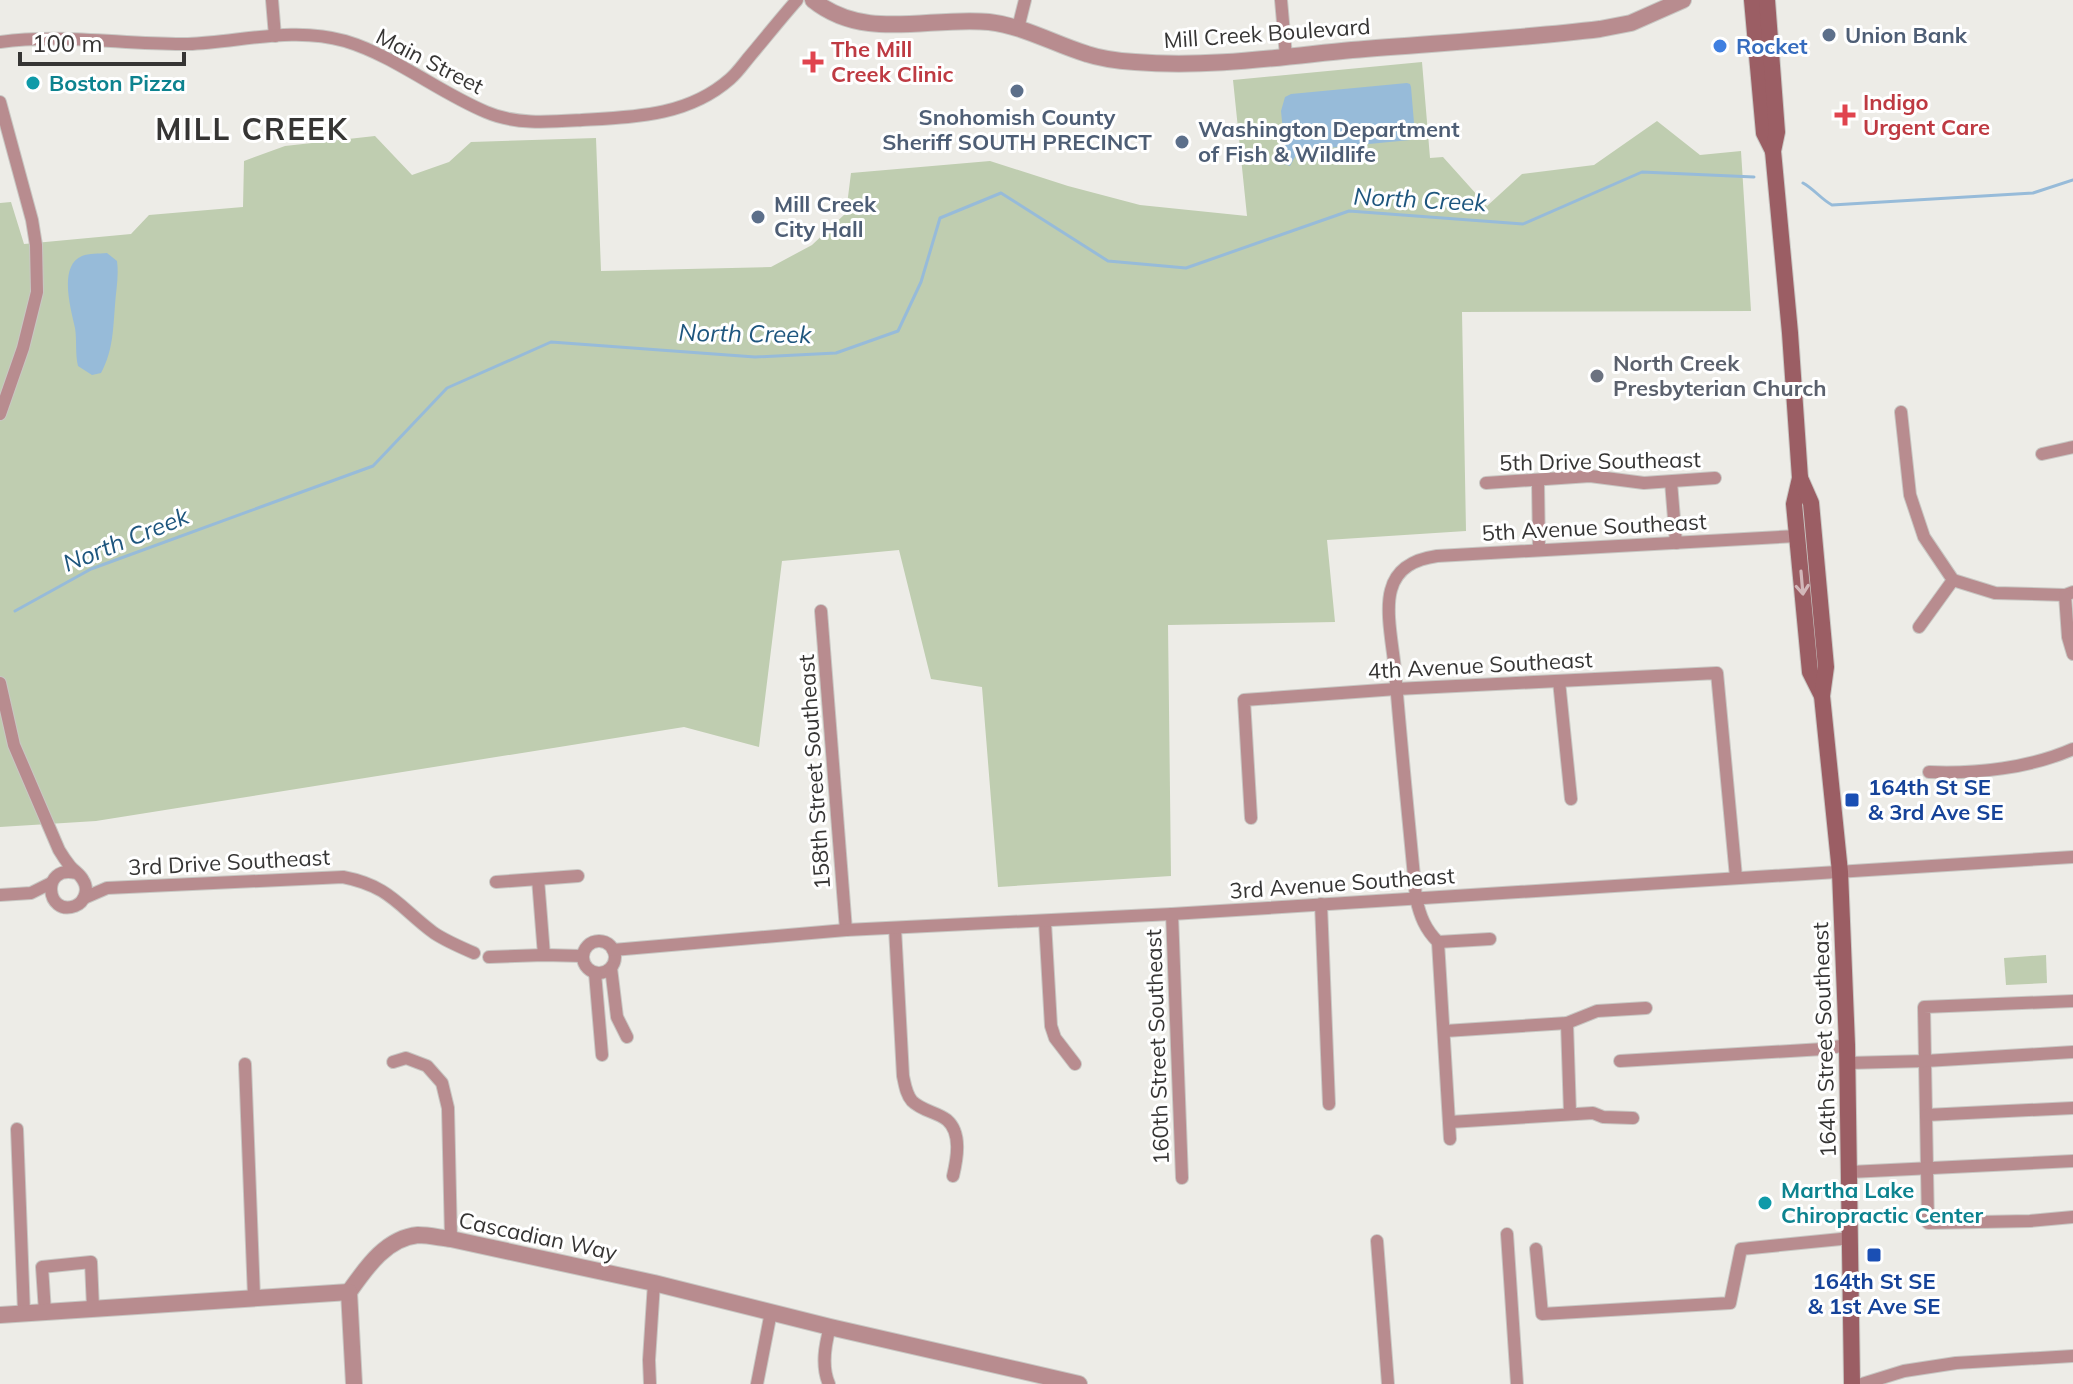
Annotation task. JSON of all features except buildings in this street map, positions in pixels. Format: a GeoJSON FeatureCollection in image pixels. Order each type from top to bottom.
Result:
{"type":"FeatureCollection","features":[{"type":"Feature","properties":{"kind":"main road","name":"164th Street Southeast"},"geometry":{"type":"LineString","coordinates":[[1752,0],[1764,133],[1773,151]]}},
{"type":"Feature","properties":{"kind":"main road","name":"164th Street Southeast"},"geometry":{"type":"LineString","coordinates":[[1767,0],[1777,132],[1773,151],[1800,478],[1794,504],[1810,672],[1822,696]]}},
{"type":"Feature","properties":{"kind":"main road","name":"164th Street Southeast"},"geometry":{"type":"LineString","coordinates":[[1800,478],[1811,503],[1826,667],[1822,696],[1840,872],[1848,1063],[1852,1384]]}},
{"type":"Feature","properties":{"kind":"street"},"geometry":{"type":"LineString","coordinates":[[272,0],[275,36]]}},
{"type":"Feature","properties":{"kind":"street","name":"Main Street"},"geometry":{"type":"LineString","coordinates":[[0,42],[71,38],[189,44],[301,35],[346,42],[385,58],[442,92],[489,114],[536,122],[640,117],[692,104],[731,78],[797,0]]}},
{"type":"Feature","properties":{"kind":"street","name":"Mill Creek Boulevard"},"geometry":{"type":"LineString","coordinates":[[813,0],[840,15],[872,25],[987,22],[1018,28],[1087,54],[1114,60],[1189,65],[1600,29],[1631,23],[1683,0]]}},
{"type":"Feature","properties":{"kind":"street"},"geometry":{"type":"LineString","coordinates":[[1018,28],[1025,0]]}},
{"type":"Feature","properties":{"kind":"street"},"geometry":{"type":"LineString","coordinates":[[1281,0],[1286,56]]}},
{"type":"Feature","properties":{"kind":"street"},"geometry":{"type":"LineString","coordinates":[[0,102],[32,220],[37,292],[23,348],[0,414]]}},
{"type":"Feature","properties":{"kind":"street"},"geometry":{"type":"LineString","coordinates":[[1901,412],[1910,495],[1924,537],[1953,580],[1995,593],[2069,593],[2068,637],[2073,654]]}},
{"type":"Feature","properties":{"kind":"street"},"geometry":{"type":"LineString","coordinates":[[2042,454],[2073,447]]}},
{"type":"Feature","properties":{"kind":"street","name":"5th Drive Southeast"},"geometry":{"type":"LineString","coordinates":[[1486,483],[1590,476],[1644,483],[1715,478]]}},
{"type":"Feature","properties":{"kind":"street"},"geometry":{"type":"LineString","coordinates":[[1538,481],[1539,550]]}},
{"type":"Feature","properties":{"kind":"street"},"geometry":{"type":"LineString","coordinates":[[1671,482],[1676,543]]}},
{"type":"Feature","properties":{"kind":"street","name":"5th Avenue Southeast"},"geometry":{"type":"LineString","coordinates":[[1396,689],[1390,592],[1397,575],[1421,558],[1797,536]]}},
{"type":"Feature","properties":{"kind":"street"},"geometry":{"type":"LineString","coordinates":[[1919,627],[1953,580]]}},
{"type":"Feature","properties":{"kind":"street","name":"158th Street Southeast"},"geometry":{"type":"LineString","coordinates":[[821,611],[846,930]]}},
{"type":"Feature","properties":{"kind":"street","name":"4th Avenue Southeast"},"geometry":{"type":"LineString","coordinates":[[1251,818],[1244,700],[1717,673],[1736,877]]}},
{"type":"Feature","properties":{"kind":"street"},"geometry":{"type":"LineString","coordinates":[[1559,681],[1571,799]]}},
{"type":"Feature","properties":{"kind":"street"},"geometry":{"type":"LineString","coordinates":[[0,683],[14,745],[59,850],[86,887],[84,898],[69,907],[31,893],[0,895]]}},
{"type":"Feature","properties":{"kind":"street"},"geometry":{"type":"LineString","coordinates":[[1396,689],[1416,898],[1420,916],[1438,942],[1450,1139]]}},
{"type":"Feature","properties":{"kind":"street"},"geometry":{"type":"LineString","coordinates":[[1929,772],[1956,773],[2004,767],[2054,757],[2073,749]]}},
{"type":"Feature","properties":{"kind":"street"},"geometry":{"type":"LineString","coordinates":[[58,904],[51,895],[59,850]]}},
{"type":"Feature","properties":{"kind":"street","name":"3rd Avenue Southeast"},"geometry":{"type":"LineString","coordinates":[[613,950],[846,930],[1045,922],[2073,857]]}},
{"type":"Feature","properties":{"kind":"street"},"geometry":{"type":"LineString","coordinates":[[31,893],[64,872],[78,875]]}},
{"type":"Feature","properties":{"kind":"street","name":"3rd Drive Southeast"},"geometry":{"type":"LineString","coordinates":[[78,875],[107,888]]}},
{"type":"Feature","properties":{"kind":"street"},"geometry":{"type":"LineString","coordinates":[[496,882],[578,876]]}},
{"type":"Feature","properties":{"kind":"street","name":"3rd Drive Southeast"},"geometry":{"type":"LineString","coordinates":[[84,898],[107,888],[343,877],[385,891],[435,933],[474,953]]}},
{"type":"Feature","properties":{"kind":"street"},"geometry":{"type":"LineString","coordinates":[[538,879],[544,955]]}},
{"type":"Feature","properties":{"kind":"street"},"geometry":{"type":"LineString","coordinates":[[1321,904],[1329,1104]]}},
{"type":"Feature","properties":{"kind":"street","name":"160th Street Southeast"},"geometry":{"type":"LineString","coordinates":[[1172,914],[1182,1178]]}},
{"type":"Feature","properties":{"kind":"street"},"geometry":{"type":"LineString","coordinates":[[1045,922],[1051,1026],[1055,1038],[1075,1064]]}},
{"type":"Feature","properties":{"kind":"street"},"geometry":{"type":"LineString","coordinates":[[895,928],[903,1076],[910,1098],[947,1120],[953,1129],[957,1142],[953,1176]]}},
{"type":"Feature","properties":{"kind":"street"},"geometry":{"type":"LineString","coordinates":[[1438,942],[1490,939]]}},
{"type":"Feature","properties":{"kind":"street"},"geometry":{"type":"LineString","coordinates":[[611,968],[595,973],[586,967],[583,956],[587,947],[596,941],[606,943],[613,950],[615,959],[611,968],[617,1017],[627,1037]]}},
{"type":"Feature","properties":{"kind":"street"},"geometry":{"type":"LineString","coordinates":[[489,957],[583,956]]}},
{"type":"Feature","properties":{"kind":"street"},"geometry":{"type":"LineString","coordinates":[[595,973],[602,1055]]}},
{"type":"Feature","properties":{"kind":"street"},"geometry":{"type":"LineString","coordinates":[[2073,1001],[1924,1007],[1928,1223],[2073,1217]]}},
{"type":"Feature","properties":{"kind":"street"},"geometry":{"type":"LineString","coordinates":[[1445,1031],[1567,1023],[1597,1011],[1646,1008]]}},
{"type":"Feature","properties":{"kind":"street"},"geometry":{"type":"LineString","coordinates":[[1567,1023],[1570,1114]]}},
{"type":"Feature","properties":{"kind":"street"},"geometry":{"type":"LineString","coordinates":[[1620,1061],[1847,1045]]}},
{"type":"Feature","properties":{"kind":"street"},"geometry":{"type":"LineString","coordinates":[[1848,1063],[2073,1052]]}},
{"type":"Feature","properties":{"kind":"street"},"geometry":{"type":"LineString","coordinates":[[393,1062],[406,1058],[427,1066],[442,1083],[448,1108],[451,1239]]}},
{"type":"Feature","properties":{"kind":"street"},"geometry":{"type":"LineString","coordinates":[[245,1064],[254,1297]]}},
{"type":"Feature","properties":{"kind":"street"},"geometry":{"type":"LineString","coordinates":[[1926,1115],[2073,1108]]}},
{"type":"Feature","properties":{"kind":"street"},"geometry":{"type":"LineString","coordinates":[[1450,1122],[1593,1113],[1603,1117],[1633,1118]]}},
{"type":"Feature","properties":{"kind":"street"},"geometry":{"type":"LineString","coordinates":[[17,1129],[24,1313]]}},
{"type":"Feature","properties":{"kind":"street"},"geometry":{"type":"LineString","coordinates":[[1850,1172],[2073,1161]]}},
{"type":"Feature","properties":{"kind":"street"},"geometry":{"type":"LineString","coordinates":[[1507,1234],[1517,1384]]}},
{"type":"Feature","properties":{"kind":"street","name":"Cascadian Way"},"geometry":{"type":"LineString","coordinates":[[349,1292],[369,1264],[386,1249],[409,1237],[421,1235],[654,1283],[1026,1378],[1079,1384]]}},
{"type":"Feature","properties":{"kind":"street"},"geometry":{"type":"LineString","coordinates":[[1536,1249],[1542,1314],[1730,1303],[1741,1249],[1851,1238]]}},
{"type":"Feature","properties":{"kind":"street"},"geometry":{"type":"LineString","coordinates":[[1377,1241],[1388,1384]]}},
{"type":"Feature","properties":{"kind":"street"},"geometry":{"type":"LineString","coordinates":[[45,1312],[42,1267],[91,1262],[93,1308]]}},
{"type":"Feature","properties":{"kind":"street"},"geometry":{"type":"LineString","coordinates":[[650,1384],[654,1283]]}},
{"type":"Feature","properties":{"kind":"street"},"geometry":{"type":"LineString","coordinates":[[0,1315],[349,1292],[354,1384]]}},
{"type":"Feature","properties":{"kind":"street"},"geometry":{"type":"LineString","coordinates":[[757,1384],[771,1312]]}},
{"type":"Feature","properties":{"kind":"street"},"geometry":{"type":"LineString","coordinates":[[829,1384],[825,1374],[825,1358],[830,1327]]}},
{"type":"Feature","properties":{"kind":"street"},"geometry":{"type":"LineString","coordinates":[[1862,1384],[1904,1371],[1956,1363],[2073,1356]]}},
{"type":"Feature","properties":{"kind":"green space"},"geometry":{"type":"Polygon","coordinates":[[[1422,62],[1430,158],[1443,157],[1487,206],[1522,174],[1594,165],[1657,121],[1700,155],[1741,151],[1751,311],[1462,312],[1466,531],[1327,540],[1335,622],[1168,625],[1171,876],[998,887],[982,687],[931,679],[899,550],[782,561],[759,747],[684,727],[96,821],[0,827],[0,203],[11,202],[24,244],[131,234],[149,215],[243,207],[244,161],[285,146],[375,136],[412,175],[449,162],[471,142],[596,138],[601,271],[771,267],[812,245],[846,213],[851,173],[990,161],[1140,205],[1247,216],[1233,80],[1422,62]]]}},
{"type":"Feature","properties":{"kind":"green space"},"geometry":{"type":"Polygon","coordinates":[[[2046,955],[2047,983],[2006,985],[2004,958],[2046,955]]]}},
{"type":"Feature","properties":{"kind":"water"},"geometry":{"type":"Polygon","coordinates":[[[1407,83],[1411,87],[1415,135],[1410,140],[1307,150],[1296,155],[1290,166],[1281,163],[1285,151],[1281,111],[1285,97],[1407,83]]]}},
{"type":"Feature","properties":{"kind":"water"},"geometry":{"type":"Polygon","coordinates":[[[107,253],[117,261],[118,267],[113,332],[105,365],[101,373],[92,375],[78,366],[68,278],[75,261],[82,256],[107,253]]]}},
{"type":"Feature","properties":{"kind":"waterway","name":"North Creek"},"geometry":{"type":"LineString","coordinates":[[15,611],[91,569],[373,466],[447,388],[551,342],[755,357],[836,353],[898,331],[921,282],[940,218],[1001,193],[1108,261],[1186,268],[1349,211],[1523,224],[1642,172],[1754,177]]}},
{"type":"Feature","properties":{"kind":"waterway","name":"North Creek"},"geometry":{"type":"LineString","coordinates":[[1803,183],[1832,205],[2033,193],[2073,180]]}},
{"type":"Feature","properties":{"kind":"place","name":"Union Bank"},"geometry":{"type":"Point","coordinates":[1829,35]}},
{"type":"Feature","properties":{"kind":"place","name":"Rocket"},"geometry":{"type":"Point","coordinates":[1720,46]}},
{"type":"Feature","properties":{"kind":"place","name":"The Mill Creek Clinic"},"geometry":{"type":"Point","coordinates":[813,62]}},
{"type":"Feature","properties":{"kind":"place","name":"Boston Pizza"},"geometry":{"type":"Point","coordinates":[33,83]}},
{"type":"Feature","properties":{"kind":"place","name":"Snohomish County Sheriff SOUTH PRECINCT"},"geometry":{"type":"Point","coordinates":[1017,91]}},
{"type":"Feature","properties":{"kind":"place","name":"Indigo Urgent Care"},"geometry":{"type":"Point","coordinates":[1845,115]}},
{"type":"Feature","properties":{"kind":"place","name":"Washington Department of Fish & Wildlife"},"geometry":{"type":"Point","coordinates":[1182,142]}},
{"type":"Feature","properties":{"kind":"place","name":"Mill Creek City Hall"},"geometry":{"type":"Point","coordinates":[758,217]}},
{"type":"Feature","properties":{"kind":"place","name":"North Creek Presbyterian Church"},"geometry":{"type":"Point","coordinates":[1597,376]}},
{"type":"Feature","properties":{"kind":"place","name":"164th St SE & 3rd Ave SE"},"geometry":{"type":"Point","coordinates":[1852,800]}},
{"type":"Feature","properties":{"kind":"place","name":"Martha Lake Chiropractic Center"},"geometry":{"type":"Point","coordinates":[1765,1203]}},
{"type":"Feature","properties":{"kind":"place","name":"164th St SE & 1st Ave SE"},"geometry":{"type":"Point","coordinates":[1874,1255]}},
{"type":"Feature","properties":{"kind":"district","name":"MILL CREEK"},"geometry":{"type":"Point","coordinates":[252,130]}}]}
